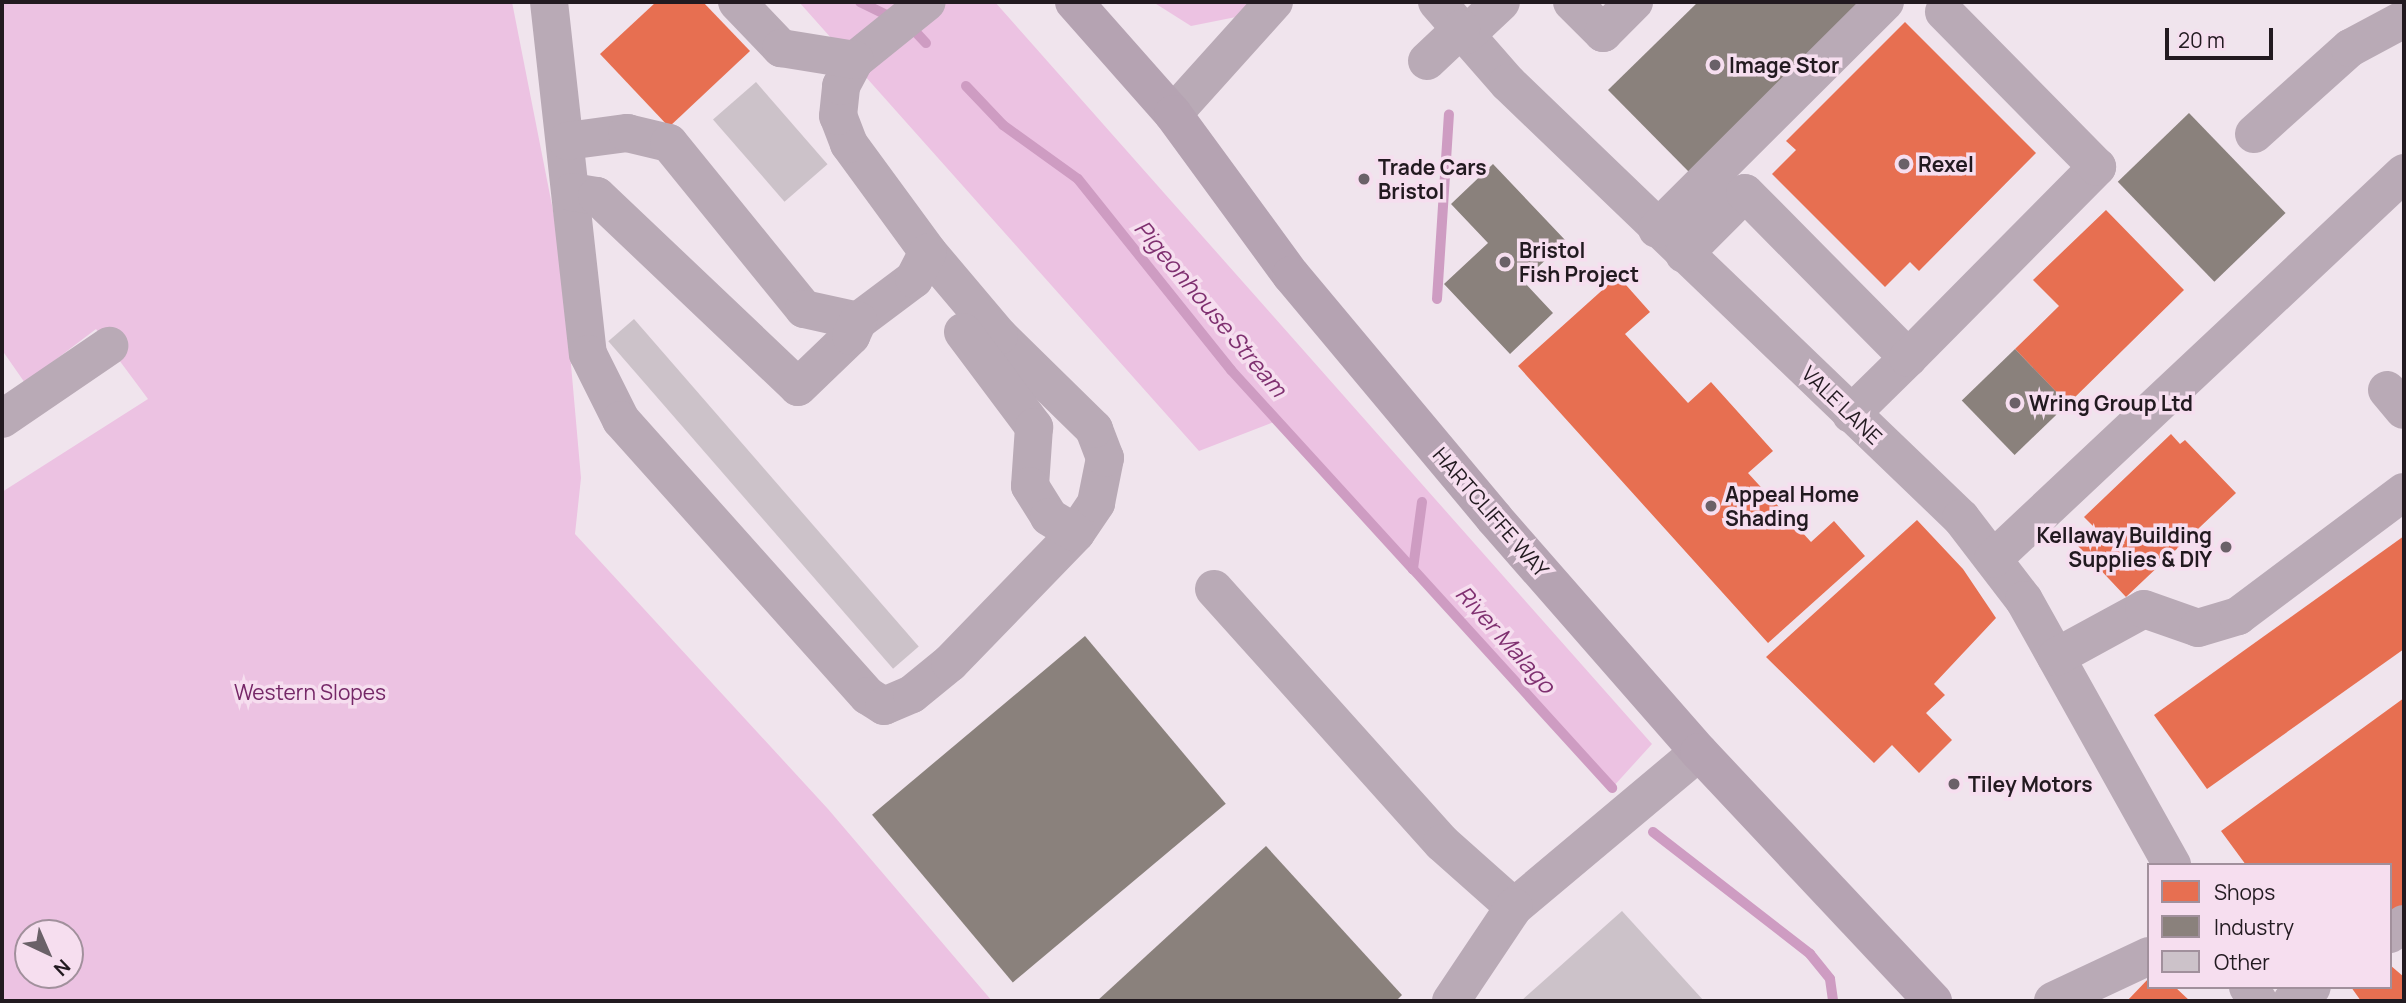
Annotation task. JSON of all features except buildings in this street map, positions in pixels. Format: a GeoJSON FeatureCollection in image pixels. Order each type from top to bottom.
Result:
{"type":"FeatureCollection","features":[{"type":"Feature","properties":{"kind":"highway","name":"HARTCLIFFE WAY"},"geometry":{"type":"LineString","coordinates":[[1073,2],[1173,114],[1291,275],[1699,752],[1933,1001]]}},
{"type":"Feature","properties":{"kind":"street"},"geometry":{"type":"LineString","coordinates":[[737,2],[781,48],[866,52]]}},
{"type":"Feature","properties":{"kind":"street"},"geometry":{"type":"LineString","coordinates":[[927,2],[866,52],[841,86],[838,116],[849,144],[921,266],[994,366],[1034,427],[1030,486],[1049,517],[1076,533]]}},
{"type":"Feature","properties":{"kind":"street"},"geometry":{"type":"LineString","coordinates":[[1173,114],[1274,2]]}},
{"type":"Feature","properties":{"kind":"street"},"geometry":{"type":"LineString","coordinates":[[1427,61],[1455,22],[1502,2]]}},
{"type":"Feature","properties":{"kind":"street"},"geometry":{"type":"LineString","coordinates":[[1572,2],[1603,33],[1634,2]]}},
{"type":"Feature","properties":{"kind":"street"},"geometry":{"type":"LineString","coordinates":[[1670,241],[1885,2]]}},
{"type":"Feature","properties":{"kind":"street"},"geometry":{"type":"LineString","coordinates":[[559,8],[567,141],[588,354],[621,420],[868,696],[884,706],[912,694],[1076,533],[1096,503],[1105,458],[1094,429],[999,336],[921,266]]}},
{"type":"Feature","properties":{"kind":"street"},"geometry":{"type":"LineString","coordinates":[[1852,414],[2097,167],[1944,12]]}},
{"type":"Feature","properties":{"kind":"street"},"geometry":{"type":"LineString","coordinates":[[2254,134],[2350,48],[2404,19]]}},
{"type":"Feature","properties":{"kind":"street","name":"VALE LANE"},"geometry":{"type":"LineString","coordinates":[[1455,22],[1670,241],[1961,518],[1993,559],[2056,657],[2171,863]]}},
{"type":"Feature","properties":{"kind":"street"},"geometry":{"type":"LineString","coordinates":[[567,141],[627,133],[669,144],[804,309],[858,321]]}},
{"type":"Feature","properties":{"kind":"street"},"geometry":{"type":"LineString","coordinates":[[1993,559],[2404,173]]}},
{"type":"Feature","properties":{"kind":"street"},"geometry":{"type":"LineString","coordinates":[[572,192],[597,196],[798,387],[851,336],[858,321],[921,266]]}},
{"type":"Feature","properties":{"kind":"street"},"geometry":{"type":"LineString","coordinates":[[1670,241],[1745,193],[1908,358]]}},
{"type":"Feature","properties":{"kind":"street"},"geometry":{"type":"LineString","coordinates":[[2,419],[109,346]]}},
{"type":"Feature","properties":{"kind":"street"},"geometry":{"type":"LineString","coordinates":[[2056,657],[2144,609],[2198,628],[2238,616],[2404,492]]}},
{"type":"Feature","properties":{"kind":"street"},"geometry":{"type":"LineString","coordinates":[[1214,589],[1442,843],[1514,907]]}},
{"type":"Feature","properties":{"kind":"street"},"geometry":{"type":"LineString","coordinates":[[1451,1001],[1514,907],[1699,752]]}},
{"type":"Feature","properties":{"kind":"street"},"geometry":{"type":"LineString","coordinates":[[2053,1001],[2147,957]]}},
{"type":"Feature","properties":{"kind":"street"},"geometry":{"type":"LineString","coordinates":[[2292,1001],[2309,989]]}},
{"type":"Feature","properties":{"kind":"green space","name":"Western Slopes"},"geometry":{"type":"Polygon","coordinates":[[[2,2],[512,2],[561,251],[581,478],[575,534],[828,809],[992,1001],[2,1001],[2,492],[148,399],[96,329],[25,383],[2,350],[2,2]]]}},
{"type":"Feature","properties":{"kind":"green space"},"geometry":{"type":"Polygon","coordinates":[[[799,2],[995,2],[1652,744],[1612,788],[1274,422],[1199,451],[799,2]]]}},
{"type":"Feature","properties":{"kind":"green space"},"geometry":{"type":"Polygon","coordinates":[[[1153,2],[1255,2],[1241,16],[1191,26],[1153,2]]]}},
{"type":"Feature","properties":{"kind":"waterway","name":"Pigeonhouse Stream"},"geometry":{"type":"LineString","coordinates":[[860,2],[911,27],[926,43]]}},
{"type":"Feature","properties":{"kind":"waterway","name":"Pigeonhouse Stream"},"geometry":{"type":"LineString","coordinates":[[966,86],[1003,125],[1078,179],[1231,370],[1413,569]]}},
{"type":"Feature","properties":{"kind":"waterway","name":"River Malago"},"geometry":{"type":"LineString","coordinates":[[1437,299],[1449,114]]}},
{"type":"Feature","properties":{"kind":"waterway","name":"River Malago"},"geometry":{"type":"LineString","coordinates":[[1422,502],[1413,569],[1612,788]]}},
{"type":"Feature","properties":{"kind":"waterway","name":"River Malago"},"geometry":{"type":"LineString","coordinates":[[1653,832],[1810,954],[1830,979],[1833,1001]]}},
{"type":"Feature","properties":{"kind":"place","name":"Image Stor"},"geometry":{"type":"Point","coordinates":[1715,65]}},
{"type":"Feature","properties":{"kind":"place","name":"Rexel"},"geometry":{"type":"Point","coordinates":[1904,164]}},
{"type":"Feature","properties":{"kind":"place","name":"Trade Cars Bristol"},"geometry":{"type":"Point","coordinates":[1364,179]}},
{"type":"Feature","properties":{"kind":"place","name":"Bristol Fish Project"},"geometry":{"type":"Point","coordinates":[1505,262]}},
{"type":"Feature","properties":{"kind":"place","name":"Wring Group Ltd"},"geometry":{"type":"Point","coordinates":[2015,403]}},
{"type":"Feature","properties":{"kind":"place","name":"Appeal Home Shading"},"geometry":{"type":"Point","coordinates":[1711,506]}},
{"type":"Feature","properties":{"kind":"place","name":"Kellaway Building Supplies & DIY"},"geometry":{"type":"Point","coordinates":[2226,547]}},
{"type":"Feature","properties":{"kind":"place","name":"Tiley Motors"},"geometry":{"type":"Point","coordinates":[1954,784]}}]}
